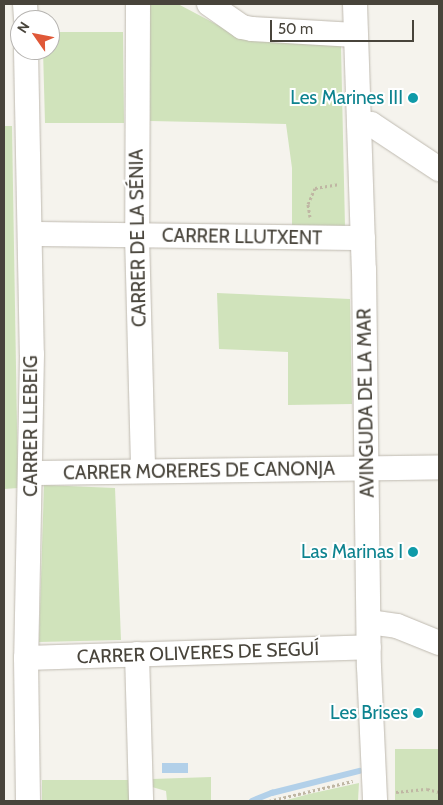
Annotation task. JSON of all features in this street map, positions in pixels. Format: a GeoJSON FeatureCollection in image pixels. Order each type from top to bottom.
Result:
{"type":"FeatureCollection","features":[{"type":"Feature","properties":{"kind":"street","name":"CARRER DE LA SÉNIA"},"geometry":{"type":"LineString","coordinates":[[138,4],[137,236],[143,471]]}},
{"type":"Feature","properties":{"kind":"street"},"geometry":{"type":"LineString","coordinates":[[209,4],[242,27],[252,30],[355,35]]}},
{"type":"Feature","properties":{"kind":"street","name":"AVINGUDA DE LA MAR"},"geometry":{"type":"LineString","coordinates":[[355,4],[363,238],[369,622],[369,791]]}},
{"type":"Feature","properties":{"kind":"street","name":"CARRER LLEBEIG"},"geometry":{"type":"LineString","coordinates":[[26,60],[30,234],[31,473],[26,658],[28,801]]}},
{"type":"Feature","properties":{"kind":"street"},"geometry":{"type":"LineString","coordinates":[[359,124],[371,124],[439,169]]}},
{"type":"Feature","properties":{"kind":"street","name":"CARRER LLUTXENT"},"geometry":{"type":"LineString","coordinates":[[30,234],[363,238]]}},
{"type":"Feature","properties":{"kind":"street","name":"CARRER MORERES DE CANONJA"},"geometry":{"type":"LineString","coordinates":[[31,473],[439,467]]}},
{"type":"Feature","properties":{"kind":"street"},"geometry":{"type":"LineString","coordinates":[[369,622],[397,626],[439,643]]}},
{"type":"Feature","properties":{"kind":"street","name":"CARRER OLIVERES DE SEGUÍ"},"geometry":{"type":"LineString","coordinates":[[26,658],[368,647]]}},
{"type":"Feature","properties":{"kind":"street"},"geometry":{"type":"LineString","coordinates":[[137,654],[141,801]]}},
{"type":"Feature","properties":{"kind":"path"},"geometry":{"type":"LineString","coordinates":[[310,238],[308,204],[314,188],[332,183],[361,183]]}},
{"type":"Feature","properties":{"kind":"path"},"geometry":{"type":"LineString","coordinates":[[269,801],[369,791],[427,789],[439,792]]}},
{"type":"Feature","properties":{"kind":"green space"},"geometry":{"type":"Polygon","coordinates":[[[148,4],[178,4],[246,40],[341,46],[345,227],[292,228],[292,168],[286,124],[150,121],[148,4]]]}},
{"type":"Feature","properties":{"kind":"green space"},"geometry":{"type":"Polygon","coordinates":[[[60,32],[123,32],[124,123],[45,123],[43,60],[60,60],[60,32]]]}},
{"type":"Feature","properties":{"kind":"green space"},"geometry":{"type":"Polygon","coordinates":[[[4,126],[12,126],[18,488],[4,489],[4,126]]]}},
{"type":"Feature","properties":{"kind":"green space"},"geometry":{"type":"Polygon","coordinates":[[[217,293],[350,299],[352,404],[288,405],[288,352],[219,349],[217,293]]]}},
{"type":"Feature","properties":{"kind":"green space"},"geometry":{"type":"Polygon","coordinates":[[[44,485],[115,488],[121,640],[39,642],[44,485]]]}},
{"type":"Feature","properties":{"kind":"green space"},"geometry":{"type":"Polygon","coordinates":[[[395,749],[439,749],[439,801],[395,801],[395,749]]]}},
{"type":"Feature","properties":{"kind":"green space"},"geometry":{"type":"Polygon","coordinates":[[[211,777],[211,801],[167,801],[166,791],[152,787],[152,779],[211,777]]]}},
{"type":"Feature","properties":{"kind":"green space"},"geometry":{"type":"Polygon","coordinates":[[[42,780],[129,780],[129,801],[42,801],[42,780]]]}},
{"type":"Feature","properties":{"kind":"green space"},"geometry":{"type":"Polygon","coordinates":[[[359,783],[358,801],[283,801],[309,794],[359,783]]]}},
{"type":"Feature","properties":{"kind":"water"},"geometry":{"type":"Polygon","coordinates":[[[162,763],[188,763],[188,773],[162,773],[162,763]]]}},
{"type":"Feature","properties":{"kind":"waterway"},"geometry":{"type":"LineString","coordinates":[[252,801],[272,793],[359,771]]}},
{"type":"Feature","properties":{"kind":"place","name":"Les Marines III"},"geometry":{"type":"Point","coordinates":[413,98]}},
{"type":"Feature","properties":{"kind":"place","name":"Las Marinas I"},"geometry":{"type":"Point","coordinates":[413,552]}},
{"type":"Feature","properties":{"kind":"place","name":"Les Brises"},"geometry":{"type":"Point","coordinates":[418,713]}}]}
